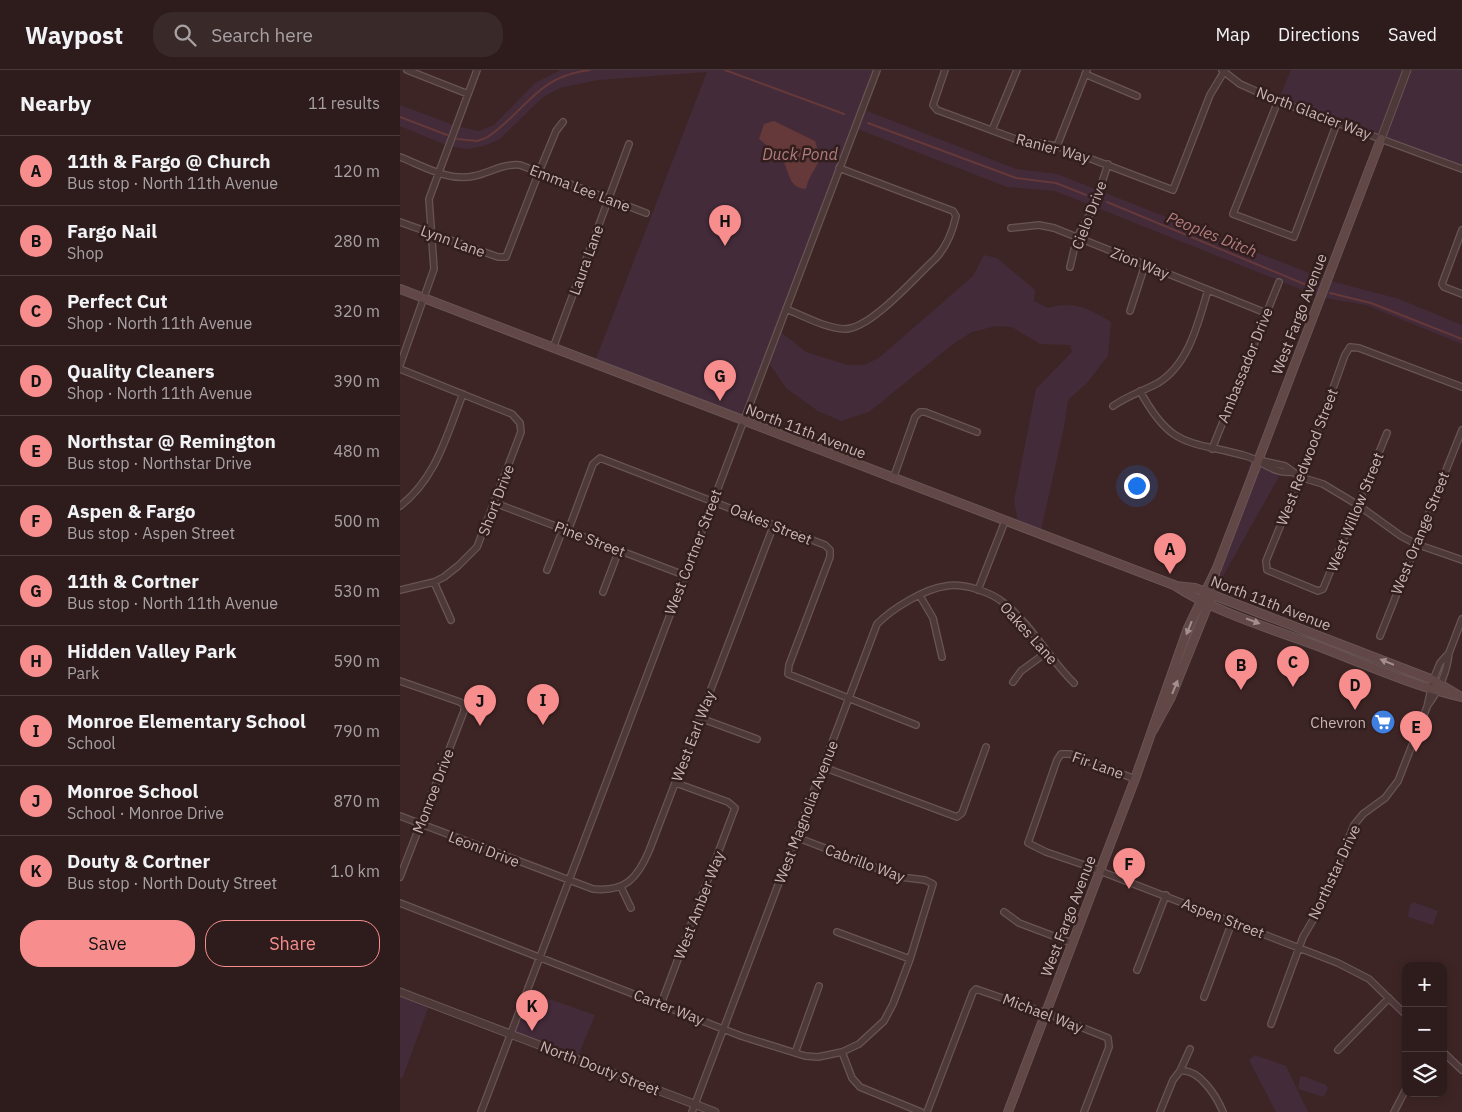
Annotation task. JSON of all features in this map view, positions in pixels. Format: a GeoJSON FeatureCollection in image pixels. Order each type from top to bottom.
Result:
{"type":"FeatureCollection","features":[{"type":"Feature","properties":{"kind":"main road","name":"West Fargo Avenue"},"geometry":{"type":"LineString","coordinates":[[1153,730],[1154,721],[1163,695],[1200,600],[1217,568],[1381,139]]}},
{"type":"Feature","properties":{"kind":"main road","name":"North 11th Avenue"},"geometry":{"type":"LineString","coordinates":[[400,289],[1174,586],[1200,600],[1298,639],[1433,690],[1462,697]]}},
{"type":"Feature","properties":{"kind":"main road","name":"West Fargo Avenue"},"geometry":{"type":"LineString","coordinates":[[1008,1112],[1153,730],[1171,697],[1212,595],[1217,568]]}},
{"type":"Feature","properties":{"kind":"main road","name":"North 11th Avenue"},"geometry":{"type":"LineString","coordinates":[[1174,586],[1195,588],[1358,650],[1437,681],[1462,697]]}},
{"type":"Feature","properties":{"kind":"main road","name":"North 11th Avenue"},"geometry":{"type":"LineString","coordinates":[[1298,639],[1311,636],[1347,650],[1358,650]]}},
{"type":"Feature","properties":{"kind":"street"},"geometry":{"type":"LineString","coordinates":[[407,70],[468,94]]}},
{"type":"Feature","properties":{"kind":"street"},"geometry":{"type":"LineString","coordinates":[[400,365],[434,269],[428,203],[478,70]]}},
{"type":"Feature","properties":{"kind":"street","name":"West Cortner Street"},"geometry":{"type":"LineString","coordinates":[[481,1112],[877,70]]}},
{"type":"Feature","properties":{"kind":"street","name":"Ranier Way"},"geometry":{"type":"LineString","coordinates":[[945,70],[933,107],[1018,140],[1057,146],[1173,190],[1210,95],[1223,70]]}},
{"type":"Feature","properties":{"kind":"street"},"geometry":{"type":"LineString","coordinates":[[992,130],[1017,70]]}},
{"type":"Feature","properties":{"kind":"street","name":"North Glacier Way"},"geometry":{"type":"LineString","coordinates":[[1223,70],[1240,84],[1278,101],[1462,169]]}},
{"type":"Feature","properties":{"kind":"street","name":"West Fargo Avenue"},"geometry":{"type":"LineString","coordinates":[[1381,139],[1407,70]]}},
{"type":"Feature","properties":{"kind":"street"},"geometry":{"type":"LineString","coordinates":[[1057,146],[1086,72],[1137,96]]}},
{"type":"Feature","properties":{"kind":"street"},"geometry":{"type":"LineString","coordinates":[[1278,101],[1233,214],[1294,237],[1336,123]]}},
{"type":"Feature","properties":{"kind":"street"},"geometry":{"type":"LineString","coordinates":[[539,172],[554,135],[563,122]]}},
{"type":"Feature","properties":{"kind":"street","name":"Laura Lane"},"geometry":{"type":"LineString","coordinates":[[553,348],[629,144]]}},
{"type":"Feature","properties":{"kind":"street","name":"Emma Lee Lane"},"geometry":{"type":"LineString","coordinates":[[400,157],[451,177],[464,178],[514,165],[539,172],[646,213]]}},
{"type":"Feature","properties":{"kind":"street","name":"Cielo Drive"},"geometry":{"type":"LineString","coordinates":[[1070,267],[1077,237],[1094,207],[1108,164]]}},
{"type":"Feature","properties":{"kind":"street"},"geometry":{"type":"LineString","coordinates":[[786,309],[831,326],[844,329],[856,327],[877,313],[942,251],[955,214],[839,168]]}},
{"type":"Feature","properties":{"kind":"street","name":"Lynn Lane"},"geometry":{"type":"LineString","coordinates":[[400,222],[498,257],[506,257],[539,172]]}},
{"type":"Feature","properties":{"kind":"street","name":"Zion Way"},"geometry":{"type":"LineString","coordinates":[[1011,228],[1039,225],[1077,237],[1266,313]]}},
{"type":"Feature","properties":{"kind":"street"},"geometry":{"type":"LineString","coordinates":[[1462,230],[1443,285],[1462,294]]}},
{"type":"Feature","properties":{"kind":"street"},"geometry":{"type":"LineString","coordinates":[[1130,311],[1145,265]]}},
{"type":"Feature","properties":{"kind":"street","name":"Ambassador Drive"},"geometry":{"type":"LineString","coordinates":[[1212,449],[1279,282]]}},
{"type":"Feature","properties":{"kind":"street"},"geometry":{"type":"LineString","coordinates":[[1113,406],[1168,375],[1180,361],[1208,290]]}},
{"type":"Feature","properties":{"kind":"street","name":"West Redwood Street"},"geometry":{"type":"LineString","coordinates":[[1322,591],[1300,585],[1265,569],[1266,561],[1300,477],[1345,355],[1351,346],[1462,387]]}},
{"type":"Feature","properties":{"kind":"street"},"geometry":{"type":"LineString","coordinates":[[400,369],[463,394],[430,475],[412,496],[400,506]]}},
{"type":"Feature","properties":{"kind":"street"},"geometry":{"type":"LineString","coordinates":[[1140,392],[1156,418],[1175,436],[1187,442],[1258,460],[1266,467],[1281,473],[1292,472],[1300,477],[1323,484],[1358,505],[1386,526],[1415,544],[1462,560]]}},
{"type":"Feature","properties":{"kind":"street","name":"Short Drive"},"geometry":{"type":"LineString","coordinates":[[400,590],[434,582],[458,566],[477,547],[520,437],[520,424],[512,414],[463,394]]}},
{"type":"Feature","properties":{"kind":"street"},"geometry":{"type":"LineString","coordinates":[[893,479],[914,417],[920,412],[925,412],[977,432]]}},
{"type":"Feature","properties":{"kind":"street","name":"West Orange Street"},"geometry":{"type":"LineString","coordinates":[[1380,636],[1415,544],[1462,430]]}},
{"type":"Feature","properties":{"kind":"street","name":"West Willow Street"},"geometry":{"type":"LineString","coordinates":[[1322,591],[1386,433]]}},
{"type":"Feature","properties":{"kind":"street","name":"Oakes Street"},"geometry":{"type":"LineString","coordinates":[[566,530],[593,464],[598,458],[712,500],[773,527],[824,546],[830,550],[830,557],[789,665],[788,674],[848,699]]}},
{"type":"Feature","properties":{"kind":"street","name":"Pine Street"},"geometry":{"type":"LineString","coordinates":[[495,502],[684,575]]}},
{"type":"Feature","properties":{"kind":"street"},"geometry":{"type":"LineString","coordinates":[[978,590],[1005,521]]}},
{"type":"Feature","properties":{"kind":"street","name":"West Earl Way"},"geometry":{"type":"LineString","coordinates":[[622,887],[642,867],[773,527]]}},
{"type":"Feature","properties":{"kind":"street"},"geometry":{"type":"LineString","coordinates":[[547,570],[566,530]]}},
{"type":"Feature","properties":{"kind":"street"},"geometry":{"type":"LineString","coordinates":[[602,592],[619,550]]}},
{"type":"Feature","properties":{"kind":"street"},"geometry":{"type":"LineString","coordinates":[[434,582],[451,620]]}},
{"type":"Feature","properties":{"kind":"street","name":"West Magnolia Avenue"},"geometry":{"type":"LineString","coordinates":[[692,1112],[877,624],[920,596],[946,586],[978,590]]}},
{"type":"Feature","properties":{"kind":"street","name":"Oakes Lane"},"geometry":{"type":"LineString","coordinates":[[978,590],[1006,604],[1074,683]]}},
{"type":"Feature","properties":{"kind":"street"},"geometry":{"type":"LineString","coordinates":[[920,596],[936,627],[942,657]]}},
{"type":"Feature","properties":{"kind":"street","name":"Northstar Drive"},"geometry":{"type":"LineString","coordinates":[[1271,1024],[1308,927],[1320,908],[1354,825],[1363,814],[1385,798],[1398,781],[1437,681],[1440,663],[1449,653],[1462,619]]}},
{"type":"Feature","properties":{"kind":"street"},"geometry":{"type":"LineString","coordinates":[[1013,682],[1021,671],[1047,652]]}},
{"type":"Feature","properties":{"kind":"street","name":"Monroe Drive"},"geometry":{"type":"LineString","coordinates":[[400,681],[464,706],[463,714],[400,877]]}},
{"type":"Feature","properties":{"kind":"street"},"geometry":{"type":"LineString","coordinates":[[848,699],[916,725]]}},
{"type":"Feature","properties":{"kind":"street"},"geometry":{"type":"LineString","coordinates":[[700,718],[757,739]]}},
{"type":"Feature","properties":{"kind":"street"},"geometry":{"type":"LineString","coordinates":[[823,767],[953,817],[959,817],[986,747]]}},
{"type":"Feature","properties":{"kind":"street","name":"Fir Lane"},"geometry":{"type":"LineString","coordinates":[[1028,843],[1057,760],[1061,754],[1070,754],[1135,779]]}},
{"type":"Feature","properties":{"kind":"street","name":"West Amber Way"},"geometry":{"type":"LineString","coordinates":[[661,1004],[734,806],[676,782]]}},
{"type":"Feature","properties":{"kind":"street","name":"Leoni Drive"},"geometry":{"type":"LineString","coordinates":[[400,816],[568,881]]}},
{"type":"Feature","properties":{"kind":"street","name":"Cabrillo Way"},"geometry":{"type":"LineString","coordinates":[[796,838],[900,877],[925,880],[933,884]]}},
{"type":"Feature","properties":{"kind":"street","name":"Aspen Street"},"geometry":{"type":"LineString","coordinates":[[1028,843],[1046,852],[1166,896],[1352,969],[1369,979],[1402,1010]]}},
{"type":"Feature","properties":{"kind":"street"},"geometry":{"type":"LineString","coordinates":[[568,881],[593,890],[622,887],[631,908]]}},
{"type":"Feature","properties":{"kind":"street","name":"Carter Way"},"geometry":{"type":"LineString","coordinates":[[400,903],[724,1029],[795,1053],[818,1057],[842,1052],[870,1036],[884,1021],[893,1004],[910,959],[933,884]]}},
{"type":"Feature","properties":{"kind":"street"},"geometry":{"type":"LineString","coordinates":[[1137,970],[1166,896]]}},
{"type":"Feature","properties":{"kind":"street"},"geometry":{"type":"LineString","coordinates":[[1004,912],[1026,926],[1072,943]]}},
{"type":"Feature","properties":{"kind":"street"},"geometry":{"type":"LineString","coordinates":[[1204,996],[1232,922]]}},
{"type":"Feature","properties":{"kind":"street"},"geometry":{"type":"LineString","coordinates":[[837,932],[910,959]]}},
{"type":"Feature","properties":{"kind":"street"},"geometry":{"type":"LineString","coordinates":[[795,1053],[819,986]]}},
{"type":"Feature","properties":{"kind":"street","name":"Michael Way"},"geometry":{"type":"LineString","coordinates":[[927,1112],[972,992],[976,989],[1046,1013],[1105,1037],[1109,1041],[1084,1112]]}},
{"type":"Feature","properties":{"kind":"street","name":"North Douty Street"},"geometry":{"type":"LineString","coordinates":[[400,992],[716,1112]]}},
{"type":"Feature","properties":{"kind":"street"},"geometry":{"type":"LineString","coordinates":[[1338,1050],[1389,998]]}},
{"type":"Feature","properties":{"kind":"street"},"geometry":{"type":"LineString","coordinates":[[1160,1112],[1172,1080],[1180,1071],[1190,1050]]}},
{"type":"Feature","properties":{"kind":"street"},"geometry":{"type":"LineString","coordinates":[[842,1052],[852,1078],[860,1087],[920,1112]]}},
{"type":"Feature","properties":{"kind":"street"},"geometry":{"type":"LineString","coordinates":[[1447,1056],[1462,1070]]}},
{"type":"Feature","properties":{"kind":"street"},"geometry":{"type":"LineString","coordinates":[[1180,1071],[1189,1072],[1203,1082],[1217,1099],[1223,1112]]}},
{"type":"Feature","properties":{"kind":"street"},"geometry":{"type":"LineString","coordinates":[[1394,1112],[1402,1097]]}},
{"type":"Feature","properties":{"kind":"shaded area"},"geometry":{"type":"Polygon","coordinates":[[[561,70],[877,70],[862,109],[1016,169],[1057,174],[1327,280],[1399,299],[1462,325],[1462,344],[1366,305],[1320,297],[1055,191],[1007,187],[855,128],[778,330],[806,352],[847,365],[865,365],[880,357],[973,276],[984,255],[997,258],[1035,290],[1034,301],[1048,308],[1065,305],[1081,307],[1111,322],[1108,356],[1086,384],[1068,400],[1064,427],[1040,535],[1019,527],[1014,501],[1036,389],[1072,352],[1070,345],[1040,344],[1012,327],[996,326],[972,332],[953,344],[869,412],[841,421],[818,411],[786,388],[767,360],[743,422],[594,364],[707,72],[598,80],[560,88],[543,97],[500,139],[484,146],[468,149],[448,146],[400,126],[400,105],[456,126],[479,131],[494,125],[535,83],[561,70]]]}},
{"type":"Feature","properties":{"kind":"shaded area"},"geometry":{"type":"Polygon","coordinates":[[[1291,70],[1462,70],[1462,169],[1278,101],[1291,70]]]}},
{"type":"Feature","properties":{"kind":"shaded area"},"geometry":{"type":"Polygon","coordinates":[[[1252,455],[1285,466],[1292,472],[1281,473],[1208,603],[1200,600],[1243,494],[1252,455]]]}},
{"type":"Feature","properties":{"kind":"shaded area"},"geometry":{"type":"Polygon","coordinates":[[[1413,902],[1438,911],[1433,925],[1408,917],[1410,905],[1413,902]]]}},
{"type":"Feature","properties":{"kind":"shaded area"},"geometry":{"type":"Polygon","coordinates":[[[526,991],[595,1015],[577,1059],[510,1034],[526,991]]]}},
{"type":"Feature","properties":{"kind":"shaded area"},"geometry":{"type":"Polygon","coordinates":[[[400,992],[430,1003],[402,1079],[400,1078],[400,992]]]}},
{"type":"Feature","properties":{"kind":"shaded area"},"geometry":{"type":"Polygon","coordinates":[[[1255,1055],[1286,1066],[1308,1112],[1276,1112],[1249,1060],[1255,1055]]]}},
{"type":"Feature","properties":{"kind":"shaded area"},"geometry":{"type":"Polygon","coordinates":[[[1303,1076],[1326,1085],[1328,1088],[1324,1097],[1298,1089],[1300,1077],[1303,1076]]]}},
{"type":"Feature","properties":{"kind":"water","name":"Duck Pond"},"geometry":{"type":"Polygon","coordinates":[[[774,121],[815,141],[819,156],[817,166],[806,189],[800,188],[792,182],[780,157],[759,139],[764,124],[774,121]]]}},
{"type":"Feature","properties":{"kind":"waterway"},"geometry":{"type":"LineString","coordinates":[[457,139],[477,141],[486,138],[500,128],[544,87],[572,74],[590,70]]}},
{"type":"Feature","properties":{"kind":"waterway"},"geometry":{"type":"LineString","coordinates":[[725,70],[844,114]]}},
{"type":"Feature","properties":{"kind":"waterway"},"geometry":{"type":"LineString","coordinates":[[400,117],[447,135]]}},
{"type":"Feature","properties":{"kind":"waterway"},"geometry":{"type":"LineString","coordinates":[[868,123],[1016,178],[1056,183],[1086,195]]}},
{"type":"Feature","properties":{"kind":"waterway","name":"Peoples Ditch"},"geometry":{"type":"LineString","coordinates":[[1107,202],[1309,286]]}},
{"type":"Feature","properties":{"kind":"waterway","name":"Peoples Ditch"},"geometry":{"type":"LineString","coordinates":[[1330,293],[1371,303],[1462,339]]}},
{"type":"Feature","properties":{"kind":"place","name":"Hidden Valley Park"},"geometry":{"type":"Point","coordinates":[725,246]}},
{"type":"Feature","properties":{"kind":"place","name":"11th & Cortner"},"geometry":{"type":"Point","coordinates":[720,401]}},
{"type":"Feature","properties":{"kind":"place","name":"11th & Fargo @ Church"},"geometry":{"type":"Point","coordinates":[1170,574]}},
{"type":"Feature","properties":{"kind":"place","name":"Perfect Cut"},"geometry":{"type":"Point","coordinates":[1293,687]}},
{"type":"Feature","properties":{"kind":"place","name":"Fargo Nail"},"geometry":{"type":"Point","coordinates":[1241,690]}},
{"type":"Feature","properties":{"kind":"place","name":"Quality Cleaners"},"geometry":{"type":"Point","coordinates":[1355,710]}},
{"type":"Feature","properties":{"kind":"place","name":"Chevron"},"geometry":{"type":"Point","coordinates":[1383,722]}},
{"type":"Feature","properties":{"kind":"place","name":"Monroe Elementary School"},"geometry":{"type":"Point","coordinates":[543,725]}},
{"type":"Feature","properties":{"kind":"place","name":"Monroe School"},"geometry":{"type":"Point","coordinates":[480,726]}},
{"type":"Feature","properties":{"kind":"place","name":"Northstar @ Remington"},"geometry":{"type":"Point","coordinates":[1416,752]}},
{"type":"Feature","properties":{"kind":"place","name":"Aspen & Fargo"},"geometry":{"type":"Point","coordinates":[1129,889]}},
{"type":"Feature","properties":{"kind":"place","name":"Douty & Cortner"},"geometry":{"type":"Point","coordinates":[532,1031]}}]}
